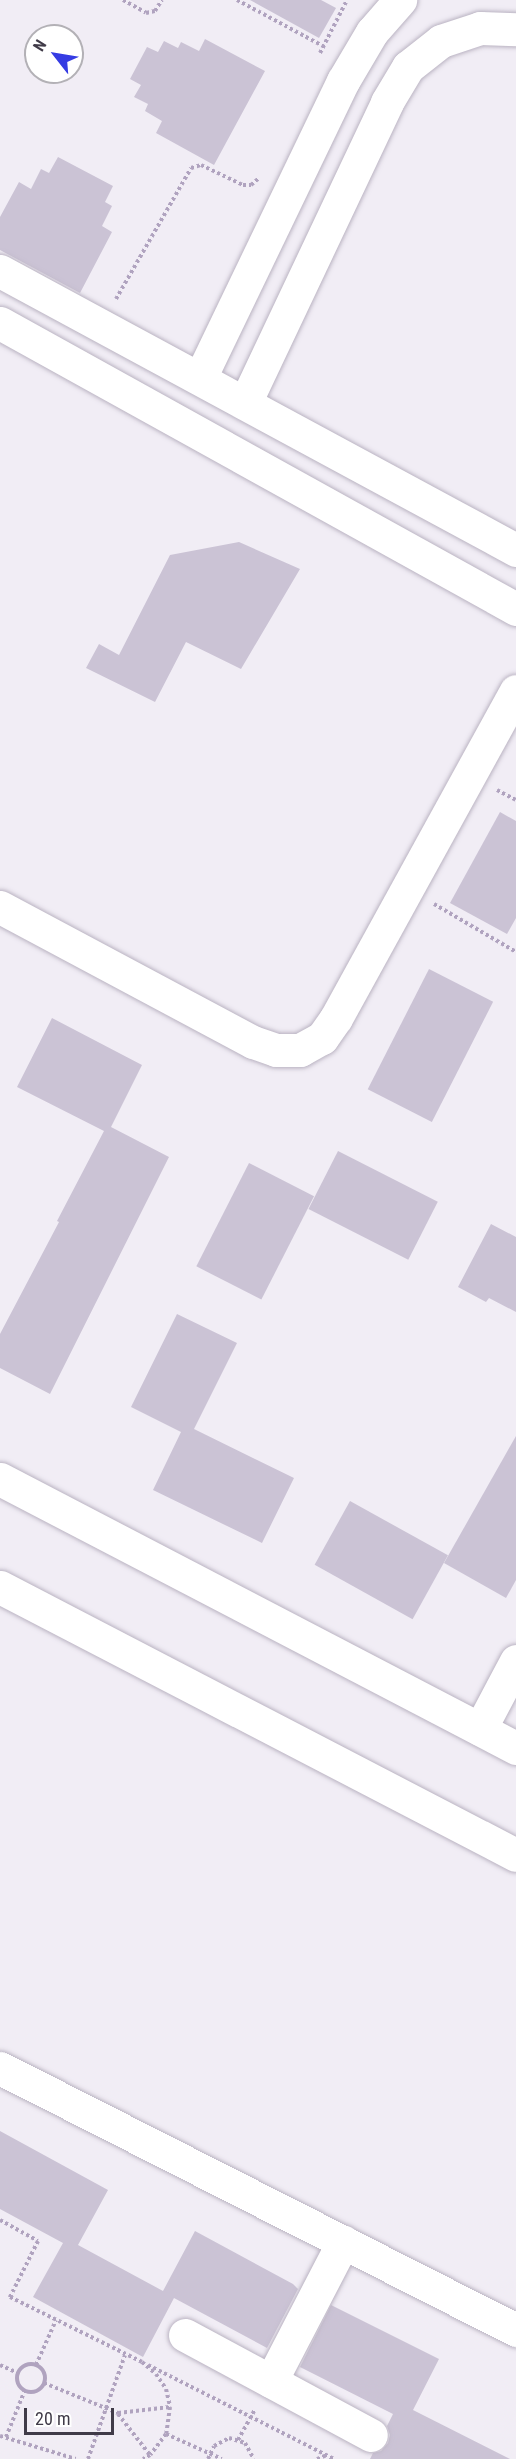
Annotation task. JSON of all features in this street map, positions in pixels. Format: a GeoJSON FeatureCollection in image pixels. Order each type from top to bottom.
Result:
{"type":"FeatureCollection","features":[{"type":"Feature","properties":{"kind":"street"},"geometry":{"type":"LineString","coordinates":[[200,378],[343,81],[372,32],[400,0]]}},
{"type":"Feature","properties":{"kind":"street"},"geometry":{"type":"LineString","coordinates":[[245,403],[387,102],[408,67],[441,41],[480,28],[516,29]]}},
{"type":"Feature","properties":{"kind":"street"},"geometry":{"type":"LineString","coordinates":[[0,270],[516,550]]}},
{"type":"Feature","properties":{"kind":"street"},"geometry":{"type":"LineString","coordinates":[[0,323],[516,609]]}},
{"type":"Feature","properties":{"kind":"street"},"geometry":{"type":"LineString","coordinates":[[0,907],[253,1042],[276,1050],[300,1050],[322,1038],[336,1018],[516,691]]}},
{"type":"Feature","properties":{"kind":"street"},"geometry":{"type":"LineString","coordinates":[[0,1479],[516,1748]]}},
{"type":"Feature","properties":{"kind":"street"},"geometry":{"type":"LineString","coordinates":[[0,1587],[516,1855]]}},
{"type":"Feature","properties":{"kind":"street"},"geometry":{"type":"LineString","coordinates":[[480,1729],[516,1661]]}},
{"type":"Feature","properties":{"kind":"street"},"geometry":{"type":"LineString","coordinates":[[0,2068],[516,2330]]}},
{"type":"Feature","properties":{"kind":"street"},"geometry":{"type":"LineString","coordinates":[[271,2381],[343,2242]]}},
{"type":"Feature","properties":{"kind":"street"},"geometry":{"type":"LineString","coordinates":[[185,2335],[370,2435]]}},
{"type":"Feature","properties":{"kind":"path"},"geometry":{"type":"LineString","coordinates":[[123,0],[146,13],[155,11],[162,0]]}},
{"type":"Feature","properties":{"kind":"path"},"geometry":{"type":"LineString","coordinates":[[237,0],[323,46]]}},
{"type":"Feature","properties":{"kind":"path"},"geometry":{"type":"LineString","coordinates":[[318,56],[347,0]]}},
{"type":"Feature","properties":{"kind":"path"},"geometry":{"type":"LineString","coordinates":[[101,325],[191,168],[201,165],[243,185],[251,185],[261,174]]}},
{"type":"Feature","properties":{"kind":"path"},"geometry":{"type":"LineString","coordinates":[[407,888],[516,952]]}},
{"type":"Feature","properties":{"kind":"path"},"geometry":{"type":"LineString","coordinates":[[0,2220],[38,2241],[10,2296],[334,2459]]}},
{"type":"Feature","properties":{"kind":"path"},"geometry":{"type":"LineString","coordinates":[[36,2365],[57,2320]]}},
{"type":"Feature","properties":{"kind":"path"},"geometry":{"type":"LineString","coordinates":[[88,2459],[125,2355]]}},
{"type":"Feature","properties":{"kind":"path"},"geometry":{"type":"LineString","coordinates":[[142,2362],[156,2374],[166,2389],[170,2407],[166,2434],[150,2455],[143,2459]]}},
{"type":"Feature","properties":{"kind":"path"},"geometry":{"type":"LineString","coordinates":[[0,2365],[18,2373]]}},
{"type":"Feature","properties":{"kind":"path"},"geometry":{"type":"LineString","coordinates":[[25,2365],[36,2365],[44,2372],[44,2383],[36,2390],[25,2390],[18,2383],[18,2373],[25,2365]]}},
{"type":"Feature","properties":{"kind":"path"},"geometry":{"type":"LineString","coordinates":[[44,2383],[118,2413],[170,2407]]}},
{"type":"Feature","properties":{"kind":"path"},"geometry":{"type":"LineString","coordinates":[[6,2437],[25,2390]]}},
{"type":"Feature","properties":{"kind":"path"},"geometry":{"type":"LineString","coordinates":[[118,2413],[150,2455]]}},
{"type":"Feature","properties":{"kind":"path"},"geometry":{"type":"LineString","coordinates":[[166,2434],[222,2459]]}},
{"type":"Feature","properties":{"kind":"path"},"geometry":{"type":"LineString","coordinates":[[0,2436],[76,2459]]}},
{"type":"Feature","properties":{"kind":"path"},"geometry":{"type":"LineString","coordinates":[[208,2459],[214,2446],[229,2438],[245,2443],[254,2459]]}},
{"type":"Feature","properties":{"kind":"path"},"geometry":{"type":"LineString","coordinates":[[317,2459],[327,2455]]}},
{"type":"Feature","properties":{"kind":"building"},"geometry":{"type":"Polygon","coordinates":[[[250,0],[321,0],[336,8],[319,38],[250,0]]]}},
{"type":"Feature","properties":{"kind":"building"},"geometry":{"type":"Polygon","coordinates":[[[205,39],[265,71],[214,165],[156,133],[162,121],[145,111],[148,104],[134,97],[141,85],[130,79],[147,47],[158,52],[164,41],[178,48],[181,42],[199,51],[205,39]]]}},
{"type":"Feature","properties":{"kind":"building"},"geometry":{"type":"Polygon","coordinates":[[[58,157],[113,186],[105,202],[112,206],[102,226],[112,232],[80,293],[0,250],[0,217],[19,182],[31,189],[41,169],[49,173],[58,157]]]}},
{"type":"Feature","properties":{"kind":"building"},"geometry":{"type":"Polygon","coordinates":[[[239,542],[300,569],[241,669],[186,642],[155,702],[86,668],[99,644],[119,655],[170,555],[239,542]]]}},
{"type":"Feature","properties":{"kind":"building"},"geometry":{"type":"Polygon","coordinates":[[[500,812],[516,821],[516,918],[507,934],[450,903],[500,812]]]}},
{"type":"Feature","properties":{"kind":"building"},"geometry":{"type":"Polygon","coordinates":[[[429,969],[493,1002],[432,1122],[368,1089],[429,969]]]}},
{"type":"Feature","properties":{"kind":"building"},"geometry":{"type":"Polygon","coordinates":[[[52,1018],[142,1065],[111,1127],[169,1157],[50,1394],[0,1368],[0,1334],[104,1131],[17,1087],[52,1018]]]}},
{"type":"Feature","properties":{"kind":"building"},"geometry":{"type":"Polygon","coordinates":[[[338,1151],[438,1202],[408,1260],[308,1209],[338,1151]]]}},
{"type":"Feature","properties":{"kind":"building"},"geometry":{"type":"Polygon","coordinates":[[[249,1163],[314,1196],[261,1299],[196,1266],[249,1163]]]}},
{"type":"Feature","properties":{"kind":"building"},"geometry":{"type":"Polygon","coordinates":[[[491,1224],[516,1237],[516,1312],[489,1298],[486,1302],[458,1287],[491,1224]]]}},
{"type":"Feature","properties":{"kind":"building"},"geometry":{"type":"Polygon","coordinates":[[[177,1314],[237,1343],[194,1429],[294,1478],[262,1543],[153,1490],[181,1432],[131,1407],[177,1314]]]}},
{"type":"Feature","properties":{"kind":"building"},"geometry":{"type":"Polygon","coordinates":[[[516,1436],[516,1580],[506,1598],[444,1563],[516,1436]]]}},
{"type":"Feature","properties":{"kind":"building"},"geometry":{"type":"Polygon","coordinates":[[[350,1501],[448,1555],[413,1619],[315,1565],[350,1501]]]}},
{"type":"Feature","properties":{"kind":"building"},"geometry":{"type":"Polygon","coordinates":[[[0,2131],[108,2190],[78,2245],[163,2291],[195,2231],[293,2284],[298,2289],[267,2348],[174,2298],[143,2357],[33,2297],[63,2243],[0,2209],[0,2131]]]}},
{"type":"Feature","properties":{"kind":"building"},"geometry":{"type":"Polygon","coordinates":[[[331,2305],[439,2359],[413,2410],[510,2459],[370,2459],[373,2453],[381,2451],[388,2443],[390,2435],[387,2426],[393,2414],[300,2367],[331,2305]]]}}]}
